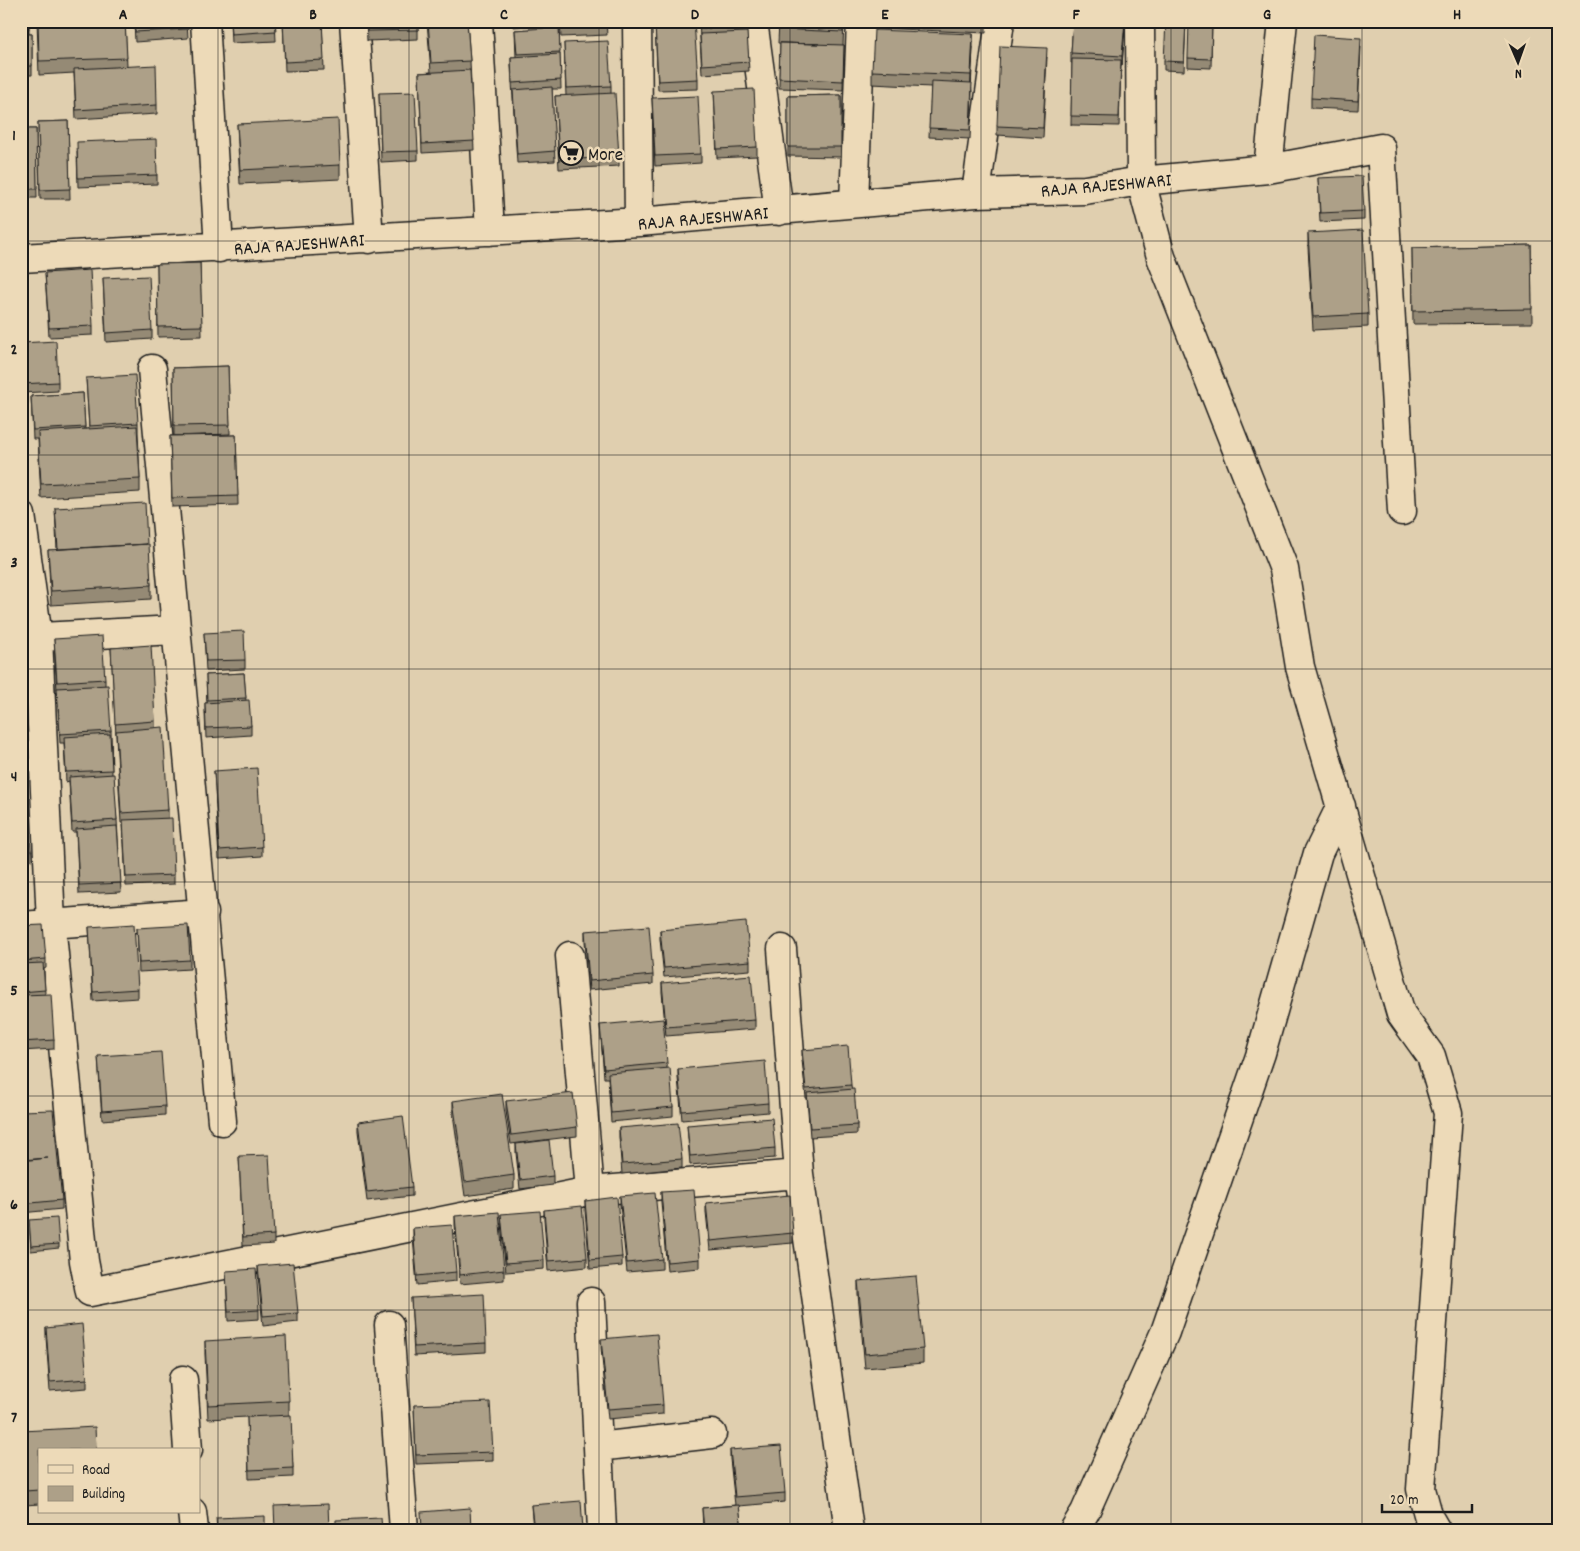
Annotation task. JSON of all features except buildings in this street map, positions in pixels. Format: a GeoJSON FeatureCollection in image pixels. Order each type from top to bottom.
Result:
{"type":"FeatureCollection","features":[{"type":"Feature","properties":{"kind":"street"},"geometry":{"type":"LineString","coordinates":[[205,21],[219,248]]}},
{"type":"Feature","properties":{"kind":"street"},"geometry":{"type":"LineString","coordinates":[[354,21],[369,239]]}},
{"type":"Feature","properties":{"kind":"street"},"geometry":{"type":"LineString","coordinates":[[478,21],[490,231]]}},
{"type":"Feature","properties":{"kind":"street"},"geometry":{"type":"LineString","coordinates":[[637,21],[640,222]]}},
{"type":"Feature","properties":{"kind":"street"},"geometry":{"type":"LineString","coordinates":[[752,21],[779,211]]}},
{"type":"Feature","properties":{"kind":"street"},"geometry":{"type":"LineString","coordinates":[[854,203],[861,21]]}},
{"type":"Feature","properties":{"kind":"street"},"geometry":{"type":"LineString","coordinates":[[976,193],[1000,21]]}},
{"type":"Feature","properties":{"kind":"street"},"geometry":{"type":"LineString","coordinates":[[1140,21],[1141,181],[1161,256],[1284,569],[1300,667],[1401,1014],[1431,1056],[1448,1113],[1421,1489],[1429,1518],[1436,1530]]}},
{"type":"Feature","properties":{"kind":"street"},"geometry":{"type":"LineString","coordinates":[[1268,169],[1283,21]]}},
{"type":"Feature","properties":{"kind":"street","name":"RAJA RAJESHWARI"},"geometry":{"type":"LineString","coordinates":[[21,258],[219,248],[640,222],[976,193],[1085,190],[1141,181],[1268,169],[1381,148],[1402,511]]}},
{"type":"Feature","properties":{"kind":"street"},"geometry":{"type":"LineString","coordinates":[[152,369],[222,1121]]}},
{"type":"Feature","properties":{"kind":"street"},"geometry":{"type":"LineString","coordinates":[[21,515],[51,923],[84,1261],[90,1292],[590,1191],[800,1174]]}},
{"type":"Feature","properties":{"kind":"street"},"geometry":{"type":"LineString","coordinates":[[30,638],[176,630]]}},
{"type":"Feature","properties":{"kind":"street"},"geometry":{"type":"LineString","coordinates":[[1074,1530],[1086,1512],[1165,1332],[1260,1053],[1318,853],[1341,806]]}},
{"type":"Feature","properties":{"kind":"street"},"geometry":{"type":"LineString","coordinates":[[21,926],[204,914]]}},
{"type":"Feature","properties":{"kind":"street"},"geometry":{"type":"LineString","coordinates":[[782,949],[800,1174],[848,1530]]}},
{"type":"Feature","properties":{"kind":"street"},"geometry":{"type":"LineString","coordinates":[[570,956],[590,1191]]}},
{"type":"Feature","properties":{"kind":"street"},"geometry":{"type":"LineString","coordinates":[[591,1302],[602,1530]]}},
{"type":"Feature","properties":{"kind":"street"},"geometry":{"type":"LineString","coordinates":[[389,1325],[404,1530]]}},
{"type":"Feature","properties":{"kind":"street"},"geometry":{"type":"LineString","coordinates":[[183,1380],[188,1448]]}},
{"type":"Feature","properties":{"kind":"street"},"geometry":{"type":"LineString","coordinates":[[598,1447],[712,1434]]}},
{"type":"Feature","properties":{"kind":"street"},"geometry":{"type":"LineString","coordinates":[[192,1514],[194,1530]]}},
{"type":"Feature","properties":{"kind":"place","name":"More"},"geometry":{"type":"Point","coordinates":[571,153]}}]}
